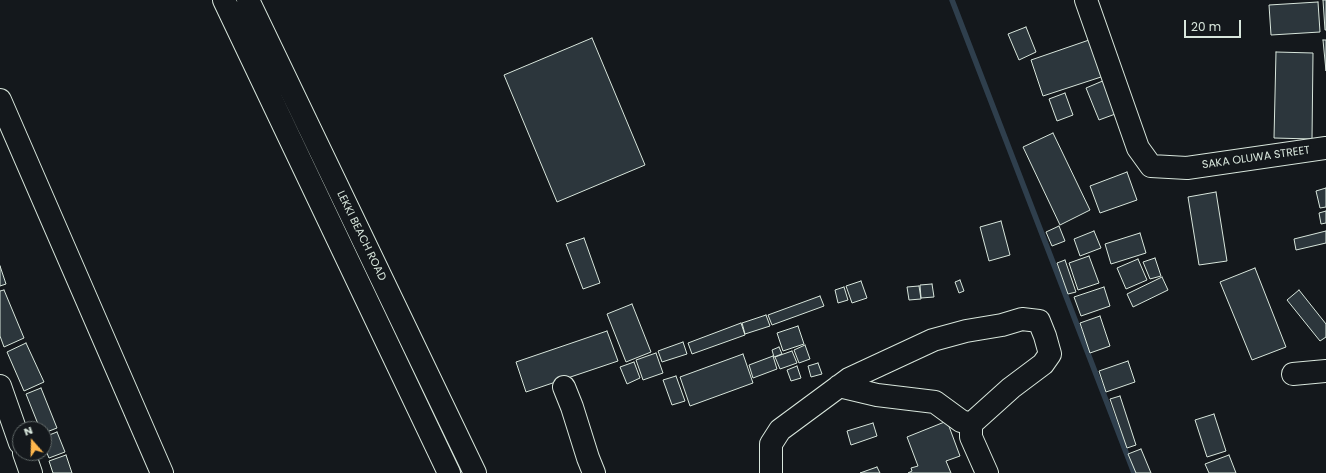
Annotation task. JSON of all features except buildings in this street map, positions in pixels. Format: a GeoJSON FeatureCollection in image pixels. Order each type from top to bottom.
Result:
{"type":"FeatureCollection","features":[{"type":"Feature","properties":{"kind":"main road","name":"LEKKI BEACH ROAD"},"geometry":{"type":"LineString","coordinates":[[224,0],[449,473]]}},
{"type":"Feature","properties":{"kind":"main road","name":"LEKKI BEACH ROAD"},"geometry":{"type":"LineString","coordinates":[[248,0],[475,473]]}},
{"type":"Feature","properties":{"kind":"main road","name":"SAKA OLUWA STREET"},"geometry":{"type":"LineString","coordinates":[[1086,0],[1138,148],[1151,166],[1187,168],[1326,148]]}},
{"type":"Feature","properties":{"kind":"main road"},"geometry":{"type":"LineString","coordinates":[[0,100],[162,473]]}},
{"type":"Feature","properties":{"kind":"main road"},"geometry":{"type":"LineString","coordinates":[[771,473],[771,444],[780,430],[849,379],[933,340],[966,331],[1002,325],[1022,319],[1039,321],[1050,354],[1043,364],[1012,388],[971,424],[971,438],[987,473]]}},
{"type":"Feature","properties":{"kind":"main road"},"geometry":{"type":"LineString","coordinates":[[1293,374],[1326,371]]}},
{"type":"Feature","properties":{"kind":"main road"},"geometry":{"type":"LineString","coordinates":[[0,386],[12,421]]}},
{"type":"Feature","properties":{"kind":"main road"},"geometry":{"type":"LineString","coordinates":[[839,386],[877,395],[935,402],[961,421],[971,424]]}},
{"type":"Feature","properties":{"kind":"main road"},"geometry":{"type":"LineString","coordinates":[[564,387],[594,473]]}},
{"type":"Feature","properties":{"kind":"main road"},"geometry":{"type":"LineString","coordinates":[[26,461],[30,473]]}},
{"type":"Feature","properties":{"kind":"waterway"},"geometry":{"type":"LineString","coordinates":[[952,0],[1134,473]]}}]}
